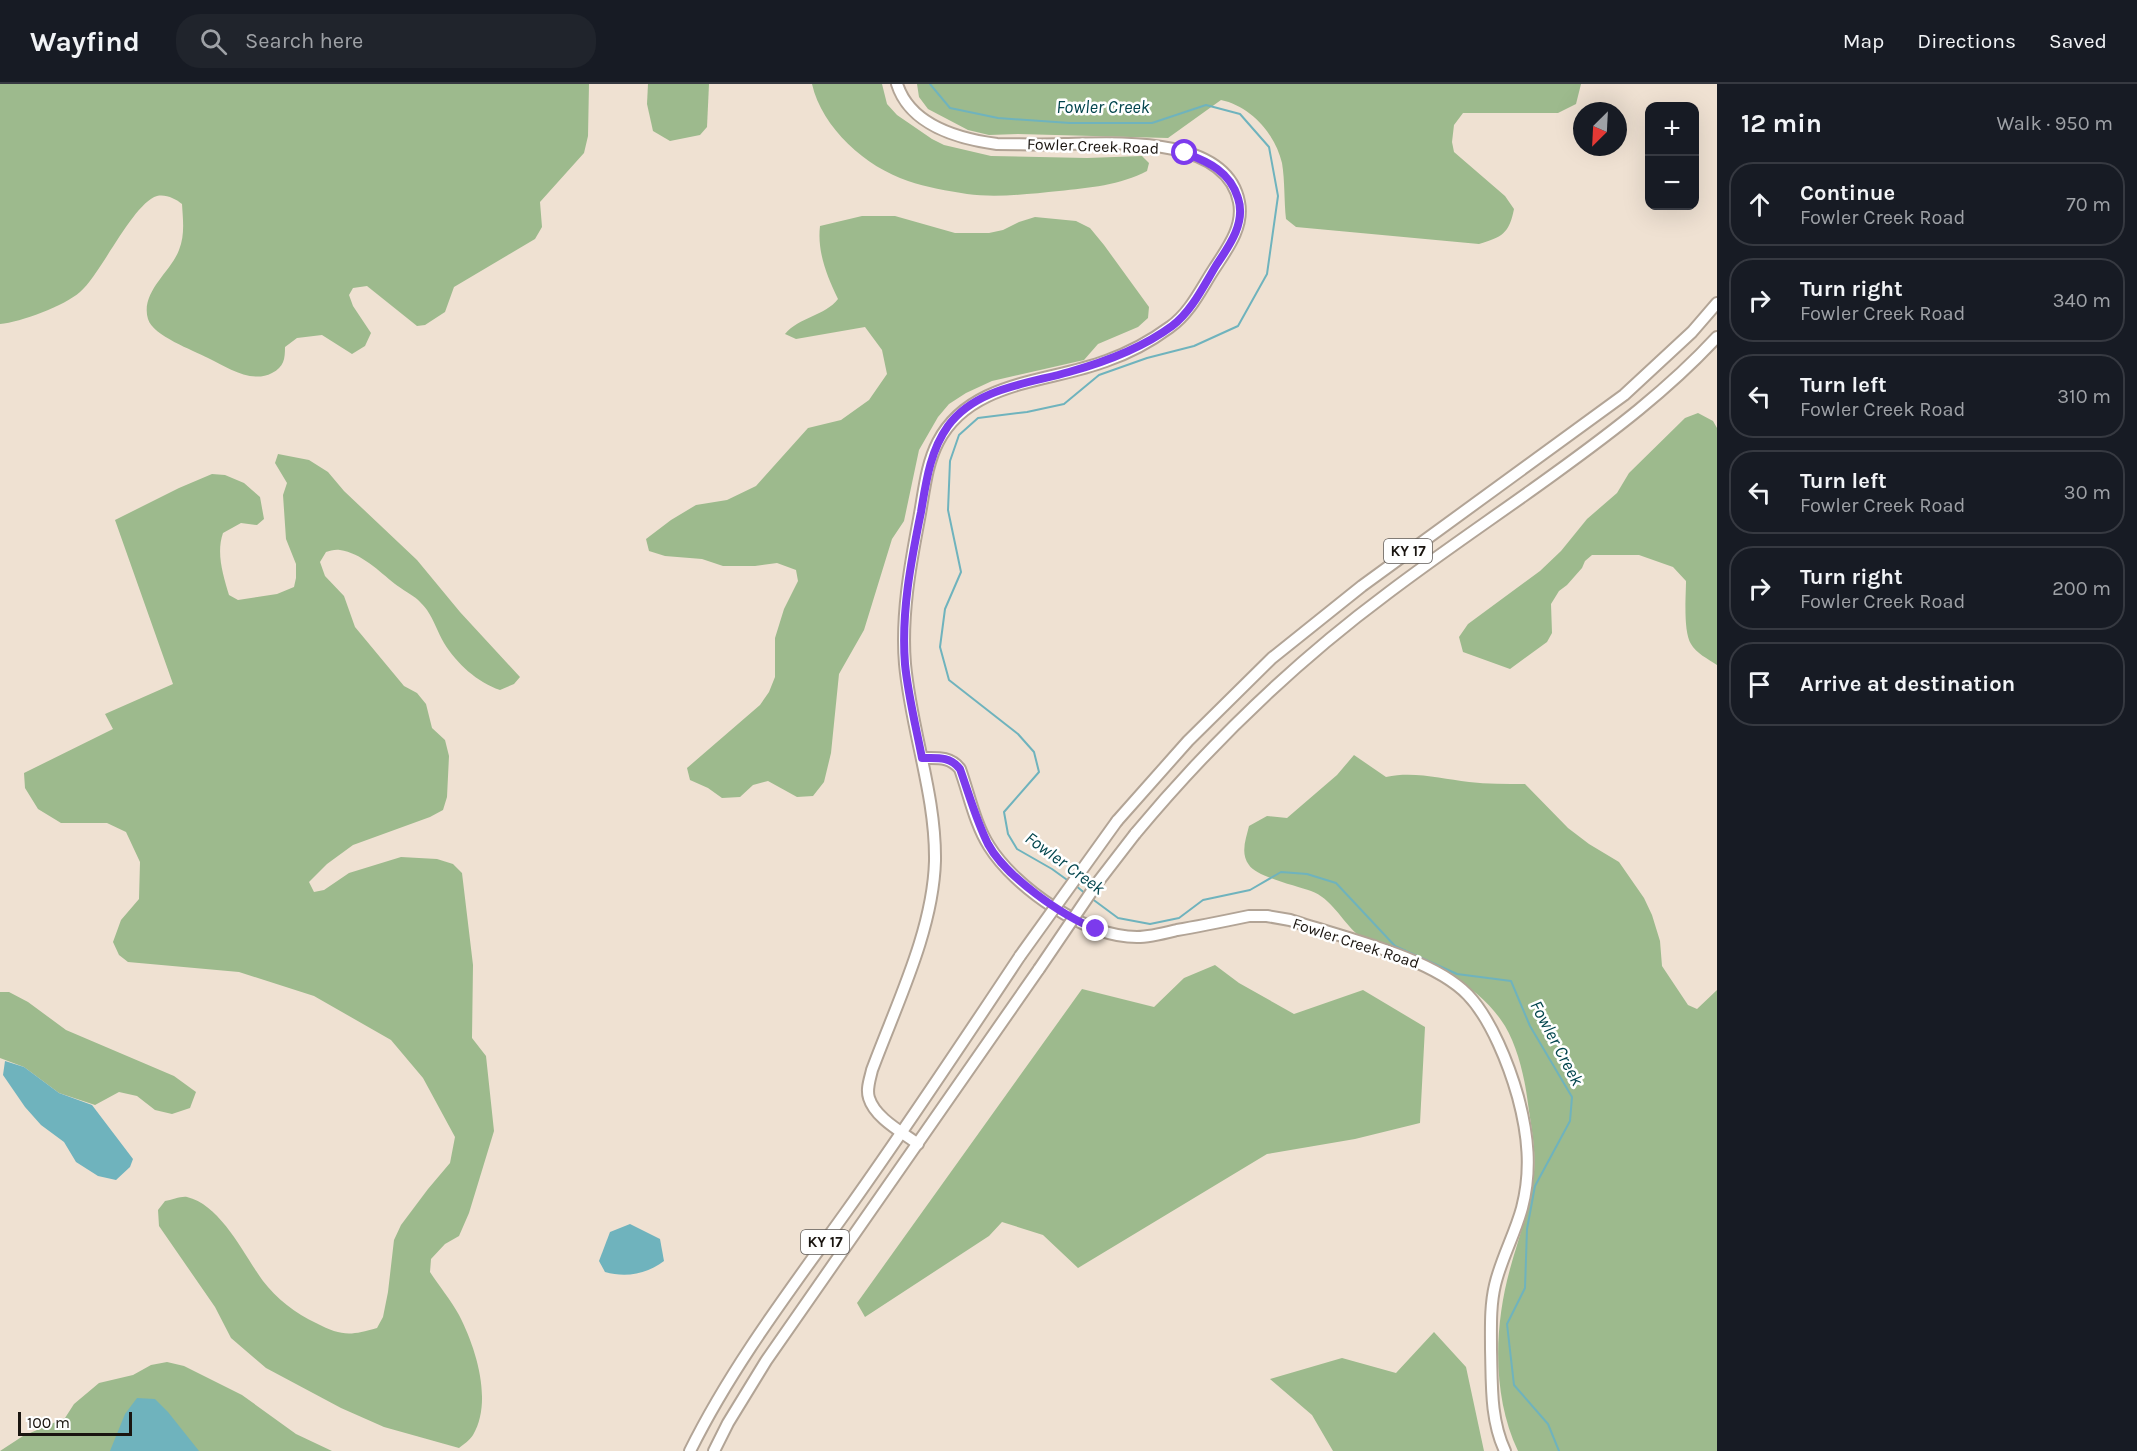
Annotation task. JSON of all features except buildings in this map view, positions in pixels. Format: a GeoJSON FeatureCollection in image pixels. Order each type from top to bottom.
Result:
{"type":"FeatureCollection","features":[{"type":"Feature","properties":{"kind":"main road","name":"Fowler Creek Road"},"geometry":{"type":"LineString","coordinates":[[897,84],[904,100],[916,114],[949,132],[979,141],[998,144],[1148,145],[1185,153],[1215,166],[1227,177],[1235,191],[1240,209],[1236,234],[1228,249],[1189,308],[1172,326],[1149,341],[1105,362],[1019,384],[966,407],[946,428],[934,453],[913,551],[904,626],[905,665],[934,836],[934,883],[923,933],[872,1070],[868,1087],[869,1099],[877,1113],[918,1144]]}},
{"type":"Feature","properties":{"kind":"main road","name":"KY 17"},"geometry":{"type":"LineString","coordinates":[[690,1451],[719,1397],[746,1355],[1020,956],[1117,820],[1188,741],[1272,658],[1362,585],[1624,395],[1692,332],[1717,303]]}},
{"type":"Feature","properties":{"kind":"main road","name":"KY 17"},"geometry":{"type":"LineString","coordinates":[[714,1451],[728,1423],[766,1361],[1098,882],[1135,834],[1202,757],[1288,675],[1337,633],[1388,593],[1623,423],[1672,381],[1717,337]]}},
{"type":"Feature","properties":{"kind":"main road","name":"Fowler Creek Road"},"geometry":{"type":"LineString","coordinates":[[922,758],[947,759],[957,765],[989,846],[1023,884],[1046,902],[1082,924],[1115,934],[1137,937],[1249,916],[1290,920],[1425,966],[1455,984],[1468,995],[1486,1022],[1514,1084],[1524,1119],[1528,1147],[1528,1174],[1523,1205],[1495,1284],[1492,1304],[1492,1397],[1499,1439],[1505,1451]]}},
{"type":"Feature","properties":{"kind":"green space"},"geometry":{"type":"Polygon","coordinates":[[[0,84],[589,84],[588,136],[584,153],[540,202],[542,227],[535,239],[454,287],[445,312],[425,325],[417,326],[367,286],[353,288],[349,295],[353,306],[371,333],[365,346],[352,354],[322,335],[297,338],[285,347],[284,359],[279,368],[272,373],[256,377],[231,370],[174,342],[157,331],[148,319],[148,300],[175,258],[182,239],[182,204],[167,196],[157,196],[138,211],[98,270],[80,292],[64,303],[42,312],[0,324],[0,84]]]}},
{"type":"Feature","properties":{"kind":"green space"},"geometry":{"type":"Polygon","coordinates":[[[648,84],[709,84],[707,127],[700,135],[670,141],[653,131],[647,104],[648,84]]]}},
{"type":"Feature","properties":{"kind":"green space"},"geometry":{"type":"Polygon","coordinates":[[[812,84],[882,84],[887,104],[897,115],[944,145],[991,156],[1087,158],[1142,156],[1149,163],[1147,171],[1126,180],[1070,190],[989,196],[930,187],[892,175],[848,144],[825,116],[812,84]]]}},
{"type":"Feature","properties":{"kind":"green space"},"geometry":{"type":"Polygon","coordinates":[[[917,84],[1581,84],[1576,102],[1558,113],[1463,113],[1454,125],[1452,142],[1454,152],[1505,196],[1514,209],[1510,224],[1503,233],[1479,244],[1296,227],[1286,219],[1282,163],[1274,141],[1260,122],[1242,108],[1221,100],[1168,138],[989,135],[968,130],[928,109],[919,97],[917,84]]]}},
{"type":"Feature","properties":{"kind":"green space"},"geometry":{"type":"Polygon","coordinates":[[[862,216],[895,216],[955,233],[989,233],[1035,217],[1076,221],[1090,228],[1104,245],[1149,307],[1148,318],[1138,327],[1098,344],[1084,360],[992,381],[949,404],[938,417],[919,450],[904,521],[892,539],[864,630],[839,674],[831,753],[824,782],[813,796],[797,797],[768,781],[753,785],[740,797],[722,798],[708,788],[690,780],[687,768],[760,705],[769,692],[775,677],[775,638],[784,609],[798,581],[796,570],[777,563],[723,566],[702,559],[665,556],[649,551],[646,539],[696,505],[727,500],[756,486],[808,428],[841,420],[869,400],[887,374],[882,350],[865,327],[796,339],[785,334],[797,324],[833,305],[838,299],[821,254],[820,226],[862,216]]]}},
{"type":"Feature","properties":{"kind":"green space"},"geometry":{"type":"Polygon","coordinates":[[[1698,413],[1713,421],[1717,428],[1717,665],[1702,656],[1688,638],[1685,613],[1686,581],[1673,567],[1639,555],[1592,555],[1585,561],[1582,568],[1559,591],[1551,604],[1552,633],[1547,642],[1510,669],[1463,652],[1459,637],[1468,624],[1540,571],[1561,551],[1587,519],[1617,493],[1629,473],[1685,418],[1698,413]]]}},
{"type":"Feature","properties":{"kind":"green space"},"geometry":{"type":"Polygon","coordinates":[[[278,454],[309,460],[328,472],[344,491],[417,560],[460,612],[520,677],[514,684],[500,690],[483,682],[455,658],[444,643],[427,610],[415,598],[355,555],[338,550],[326,552],[320,562],[325,576],[344,596],[355,627],[404,686],[417,693],[426,704],[432,728],[445,740],[449,756],[447,797],[443,810],[430,817],[353,845],[327,864],[309,882],[314,892],[324,890],[349,873],[401,857],[437,859],[453,864],[462,873],[473,965],[472,1038],[486,1056],[494,1131],[469,1213],[459,1236],[445,1244],[431,1259],[430,1272],[459,1315],[471,1343],[480,1375],[482,1407],[479,1421],[472,1437],[459,1448],[384,1427],[341,1408],[266,1368],[231,1338],[215,1307],[159,1226],[158,1210],[165,1201],[187,1197],[199,1202],[221,1220],[263,1281],[294,1310],[339,1332],[352,1333],[377,1328],[383,1317],[388,1292],[394,1240],[401,1225],[450,1163],[455,1137],[423,1078],[391,1040],[314,996],[239,972],[128,962],[119,955],[113,942],[121,920],[139,899],[140,862],[126,832],[107,823],[61,823],[38,809],[25,788],[24,773],[113,729],[105,714],[173,684],[115,520],[212,474],[225,475],[244,483],[260,497],[264,519],[257,525],[241,523],[223,533],[220,556],[229,595],[238,600],[277,594],[294,587],[296,564],[286,539],[283,495],[287,483],[275,463],[278,454]]]}},
{"type":"Feature","properties":{"kind":"green space"},"geometry":{"type":"Polygon","coordinates":[[[1354,755],[1386,777],[1418,775],[1476,783],[1525,784],[1568,828],[1619,862],[1644,898],[1660,941],[1662,966],[1688,1005],[1697,1009],[1717,990],[1717,1451],[1518,1451],[1504,1408],[1500,1385],[1499,1338],[1505,1291],[1531,1195],[1534,1155],[1525,1084],[1510,1035],[1494,1011],[1469,988],[1423,961],[1357,934],[1318,894],[1260,873],[1249,865],[1245,856],[1244,846],[1249,826],[1267,816],[1287,818],[1337,775],[1354,755]]]}},
{"type":"Feature","properties":{"kind":"green space"},"geometry":{"type":"Polygon","coordinates":[[[1215,965],[1239,983],[1294,1014],[1363,990],[1425,1027],[1420,1123],[1355,1139],[1267,1154],[1078,1268],[1043,1235],[1002,1222],[989,1236],[865,1317],[857,1303],[1082,989],[1154,1007],[1184,978],[1215,965]]]}},
{"type":"Feature","properties":{"kind":"green space"},"geometry":{"type":"Polygon","coordinates":[[[0,992],[9,992],[28,1002],[66,1030],[174,1076],[196,1092],[190,1108],[172,1114],[155,1110],[137,1096],[119,1092],[95,1105],[59,1093],[24,1067],[0,1058],[0,992]]]}},
{"type":"Feature","properties":{"kind":"green space"},"geometry":{"type":"Polygon","coordinates":[[[1434,1332],[1466,1367],[1484,1451],[1333,1451],[1312,1415],[1270,1379],[1342,1358],[1396,1373],[1434,1332]]]}},
{"type":"Feature","properties":{"kind":"green space"},"geometry":{"type":"Polygon","coordinates":[[[167,1362],[184,1366],[242,1395],[296,1434],[332,1451],[0,1451],[23,1436],[65,1418],[74,1404],[99,1383],[133,1375],[151,1365],[167,1362]]]}},
{"type":"Feature","properties":{"kind":"water"},"geometry":{"type":"Polygon","coordinates":[[[5,1061],[24,1067],[59,1093],[92,1105],[133,1159],[130,1167],[116,1180],[98,1176],[76,1162],[64,1142],[41,1125],[25,1107],[3,1075],[5,1061]]]}},
{"type":"Feature","properties":{"kind":"water"},"geometry":{"type":"Polygon","coordinates":[[[630,1224],[660,1239],[664,1261],[636,1274],[621,1275],[605,1272],[599,1261],[610,1232],[630,1224]]]}},
{"type":"Feature","properties":{"kind":"water"},"geometry":{"type":"Polygon","coordinates":[[[137,1398],[155,1399],[199,1451],[110,1451],[125,1414],[137,1398]]]}},
{"type":"Feature","properties":{"kind":"waterway","name":"Fowler Creek"},"geometry":{"type":"LineString","coordinates":[[930,84],[950,108],[998,118],[1070,123],[1152,123],[1206,105],[1240,114],[1269,147],[1278,196],[1267,274],[1238,326],[1194,346],[1147,358],[1099,375],[1064,404],[1027,412],[978,418],[959,435],[950,461],[948,510],[961,572],[945,609],[940,647],[949,680],[1018,734],[1034,752],[1039,772],[1004,812],[1008,834],[1017,849],[1070,882]]}},
{"type":"Feature","properties":{"kind":"waterway","name":"Fowler Creek"},"geometry":{"type":"LineString","coordinates":[[1091,898],[1118,918],[1150,924],[1179,918],[1203,900],[1250,890],[1281,872],[1307,874],[1336,883],[1395,946],[1457,974],[1511,981],[1530,1026],[1572,1097],[1570,1121],[1535,1186],[1527,1229],[1525,1288],[1507,1324],[1514,1385],[1548,1424],[1559,1451]]}},
{"type":"Feature","properties":{"kind":"waterway","name":"Fowler Creek"},"geometry":{"type":"LineString","coordinates":[[1075,885],[1087,895]]}},
{"type":"Feature","properties":{"kind":"route"},"geometry":{"type":"LineString","coordinates":[[1096,929],[1082,924],[1046,902],[1023,884],[999,859],[989,846],[957,765],[942,758],[922,758],[905,665],[904,626],[913,551],[930,466],[938,442],[956,416],[971,404],[1000,390],[1105,362],[1149,341],[1172,326],[1189,308],[1228,249],[1236,234],[1240,209],[1235,191],[1227,177],[1215,166],[1185,153]]}}]}
